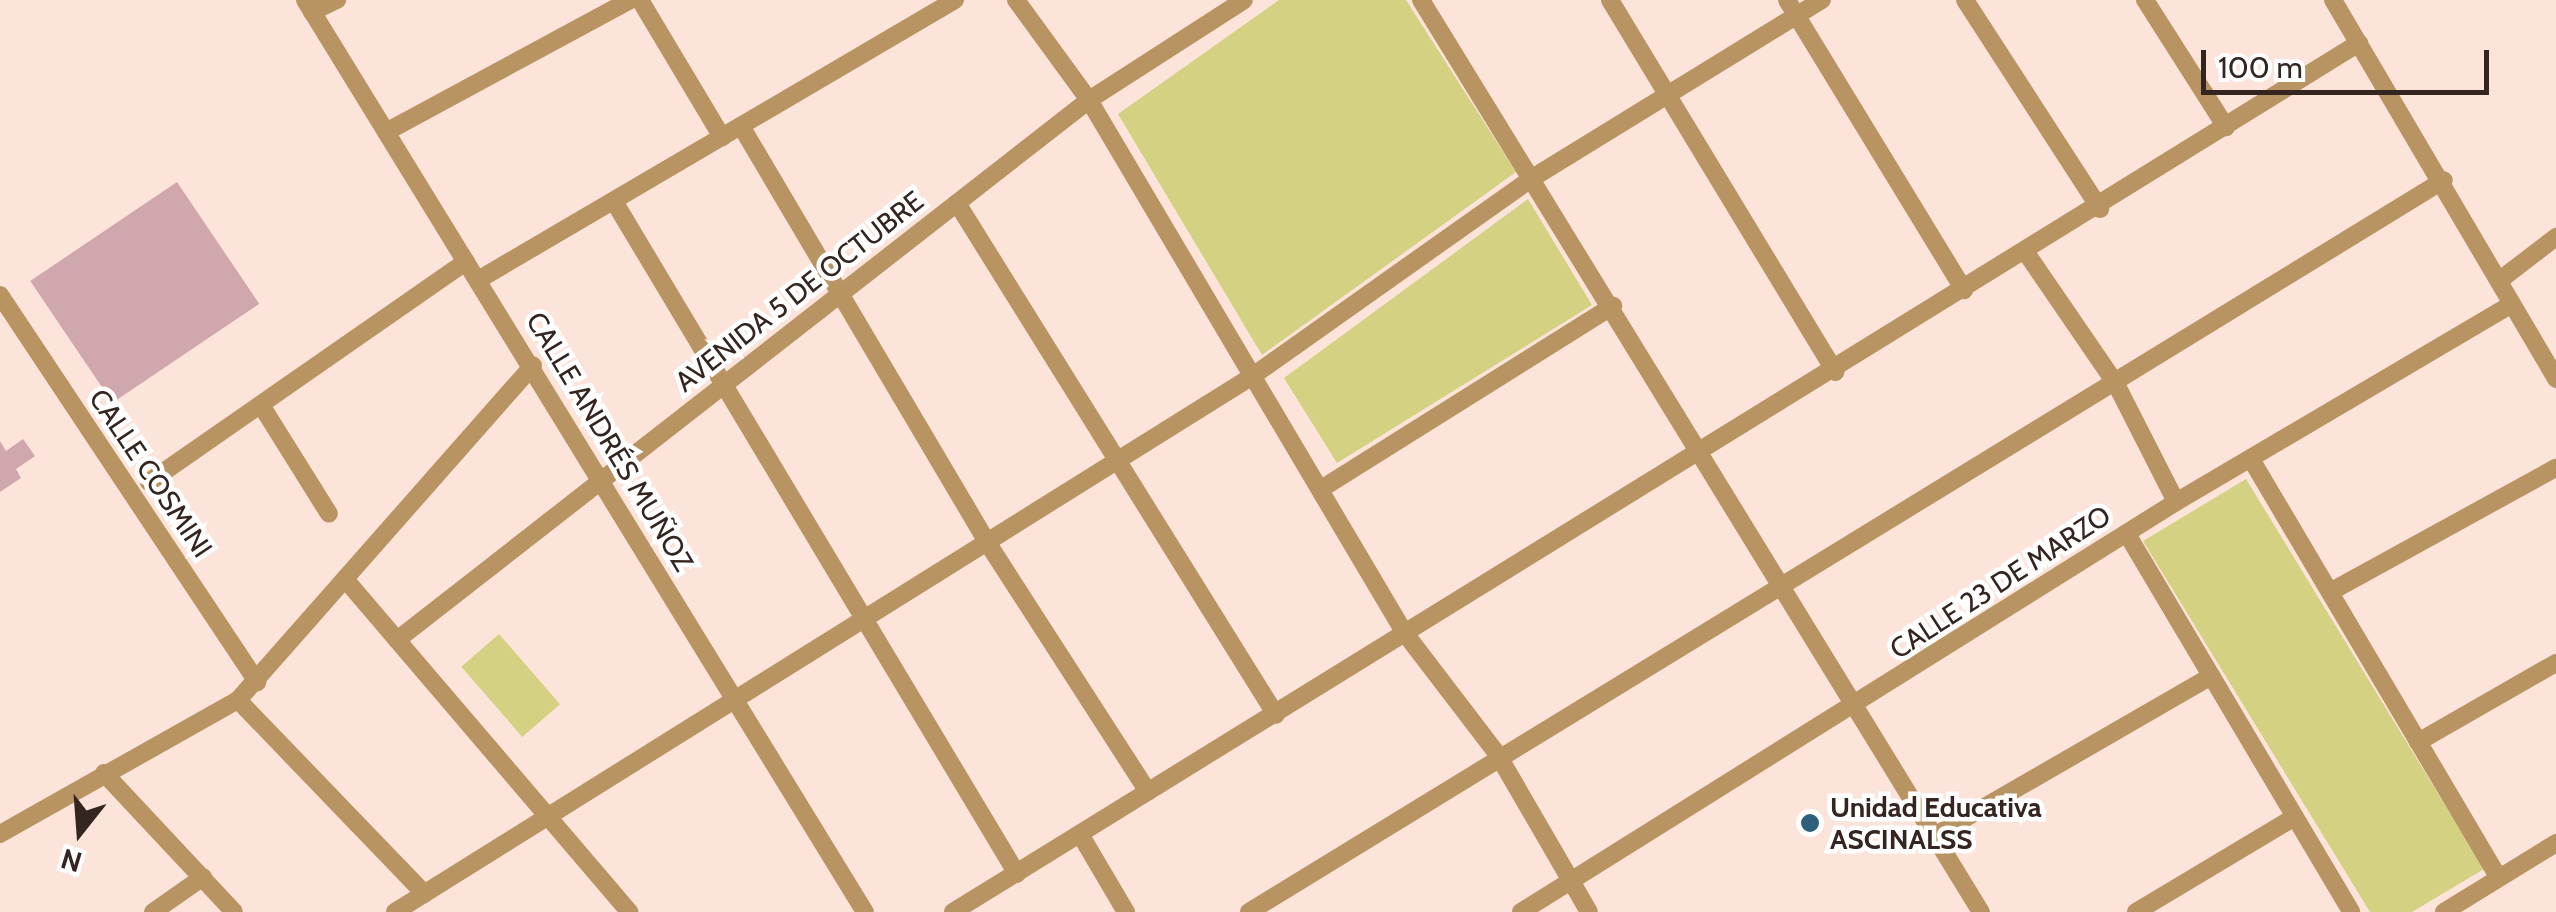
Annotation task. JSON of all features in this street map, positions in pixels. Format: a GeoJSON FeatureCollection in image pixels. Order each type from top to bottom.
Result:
{"type":"FeatureCollection","features":[{"type":"Feature","properties":{"kind":"street"},"geometry":{"type":"LineString","coordinates":[[309,6],[336,0]]}},
{"type":"Feature","properties":{"kind":"street"},"geometry":{"type":"LineString","coordinates":[[386,132],[630,0]]}},
{"type":"Feature","properties":{"kind":"street"},"geometry":{"type":"LineString","coordinates":[[640,0],[722,137]]}},
{"type":"Feature","properties":{"kind":"street"},"geometry":{"type":"LineString","coordinates":[[478,280],[955,0]]}},
{"type":"Feature","properties":{"kind":"street"},"geometry":{"type":"LineString","coordinates":[[1016,0],[1089,100],[1404,632],[1498,755],[1589,912]]}},
{"type":"Feature","properties":{"kind":"street","name":"AVENIDA 5 DE OCTUBRE"},"geometry":{"type":"LineString","coordinates":[[397,640],[1089,100],[1244,0]]}},
{"type":"Feature","properties":{"kind":"street"},"geometry":{"type":"LineString","coordinates":[[1421,0],[1534,177],[1981,912]]}},
{"type":"Feature","properties":{"kind":"street"},"geometry":{"type":"LineString","coordinates":[[1610,0],[1834,372]]}},
{"type":"Feature","properties":{"kind":"street"},"geometry":{"type":"LineString","coordinates":[[395,912],[1254,375],[1534,177],[1670,94],[1792,8],[1822,0]]}},
{"type":"Feature","properties":{"kind":"street"},"geometry":{"type":"LineString","coordinates":[[1966,0],[2100,210]]}},
{"type":"Feature","properties":{"kind":"street"},"geometry":{"type":"LineString","coordinates":[[2145,0],[2226,127]]}},
{"type":"Feature","properties":{"kind":"street"},"geometry":{"type":"LineString","coordinates":[[2332,0],[2444,180],[2556,379]]}},
{"type":"Feature","properties":{"kind":"street","name":"CALLE ANDRÉS MUÑOZ"},"geometry":{"type":"LineString","coordinates":[[309,6],[533,365],[865,912]]}},
{"type":"Feature","properties":{"kind":"street"},"geometry":{"type":"LineString","coordinates":[[1792,8],[1964,290]]}},
{"type":"Feature","properties":{"kind":"street"},"geometry":{"type":"LineString","coordinates":[[953,912],[1276,715],[1404,632],[2100,210],[2360,44]]}},
{"type":"Feature","properties":{"kind":"street"},"geometry":{"type":"LineString","coordinates":[[742,126],[987,542],[1148,792]]}},
{"type":"Feature","properties":{"kind":"street"},"geometry":{"type":"LineString","coordinates":[[1249,912],[1498,755],[2116,384],[2444,180]]}},
{"type":"Feature","properties":{"kind":"street"},"geometry":{"type":"LineString","coordinates":[[614,203],[861,621],[1017,874]]}},
{"type":"Feature","properties":{"kind":"street"},"geometry":{"type":"LineString","coordinates":[[957,203],[1276,715]]}},
{"type":"Feature","properties":{"kind":"street"},"geometry":{"type":"LineString","coordinates":[[2500,280],[2556,238]]}},
{"type":"Feature","properties":{"kind":"street"},"geometry":{"type":"LineString","coordinates":[[2027,254],[2116,384],[2176,502]]}},
{"type":"Feature","properties":{"kind":"street"},"geometry":{"type":"LineString","coordinates":[[149,482],[466,262]]}},
{"type":"Feature","properties":{"kind":"street","name":"CALLE COSMINI"},"geometry":{"type":"LineString","coordinates":[[0,295],[257,682]]}},
{"type":"Feature","properties":{"kind":"street","name":"CALLE 23 DE MARZO"},"geometry":{"type":"LineString","coordinates":[[1521,912],[1569,878],[1858,706],[2176,502],[2512,304]]}},
{"type":"Feature","properties":{"kind":"street"},"geometry":{"type":"LineString","coordinates":[[1321,490],[1612,306]]}},
{"type":"Feature","properties":{"kind":"street"},"geometry":{"type":"LineString","coordinates":[[0,834],[238,700],[533,365]]}},
{"type":"Feature","properties":{"kind":"street"},"geometry":{"type":"LineString","coordinates":[[261,405],[329,514]]}},
{"type":"Feature","properties":{"kind":"street"},"geometry":{"type":"LineString","coordinates":[[2251,458],[2497,875]]}},
{"type":"Feature","properties":{"kind":"street"},"geometry":{"type":"LineString","coordinates":[[2330,592],[2556,468]]}},
{"type":"Feature","properties":{"kind":"street"},"geometry":{"type":"LineString","coordinates":[[2127,534],[2352,912]]}},
{"type":"Feature","properties":{"kind":"street"},"geometry":{"type":"LineString","coordinates":[[346,579],[629,912]]}},
{"type":"Feature","properties":{"kind":"street"},"geometry":{"type":"LineString","coordinates":[[2418,742],[2556,663]]}},
{"type":"Feature","properties":{"kind":"street"},"geometry":{"type":"LineString","coordinates":[[1936,834],[2211,676]]}},
{"type":"Feature","properties":{"kind":"street"},"geometry":{"type":"LineString","coordinates":[[238,700],[424,894]]}},
{"type":"Feature","properties":{"kind":"street"},"geometry":{"type":"LineString","coordinates":[[104,773],[234,912]]}},
{"type":"Feature","properties":{"kind":"street"},"geometry":{"type":"LineString","coordinates":[[2136,912],[2295,817]]}},
{"type":"Feature","properties":{"kind":"street"},"geometry":{"type":"LineString","coordinates":[[1080,834],[1126,912]]}},
{"type":"Feature","properties":{"kind":"street"},"geometry":{"type":"LineString","coordinates":[[2444,912],[2497,875],[2556,843]]}},
{"type":"Feature","properties":{"kind":"street"},"geometry":{"type":"LineString","coordinates":[[153,912],[202,876]]}},
{"type":"Feature","properties":{"kind":"shaded area"},"geometry":{"type":"Polygon","coordinates":[[[1279,0],[1406,0],[1516,172],[1262,355],[1118,114],[1279,0]]]}},
{"type":"Feature","properties":{"kind":"shaded area"},"geometry":{"type":"Polygon","coordinates":[[[1528,199],[1592,305],[1337,463],[1284,378],[1528,199]]]}},
{"type":"Feature","properties":{"kind":"shaded area"},"geometry":{"type":"Polygon","coordinates":[[[2246,479],[2484,869],[2412,912],[2370,912],[2143,541],[2246,479]]]}},
{"type":"Feature","properties":{"kind":"shaded area"},"geometry":{"type":"Polygon","coordinates":[[[499,634],[560,704],[522,737],[461,667],[499,634]]]}},
{"type":"Feature","properties":{"kind":"building"},"geometry":{"type":"Polygon","coordinates":[[[177,182],[259,304],[112,403],[30,281],[177,182]]]}},
{"type":"Feature","properties":{"kind":"building"},"geometry":{"type":"Polygon","coordinates":[[[23,439],[35,456],[16,469],[21,478],[0,492],[0,441],[6,451],[23,439]]]}},
{"type":"Feature","properties":{"kind":"place","name":"Unidad Educativa ASCINALSS"},"geometry":{"type":"Point","coordinates":[1810,823]}}]}
